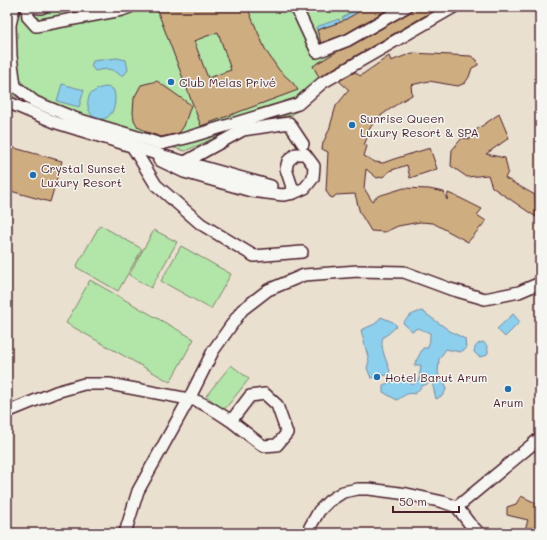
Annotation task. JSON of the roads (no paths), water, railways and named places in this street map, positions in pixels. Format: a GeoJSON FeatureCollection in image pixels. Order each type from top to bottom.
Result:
{"type":"FeatureCollection","features":[{"type":"Feature","properties":{"kind":"street"},"geometry":{"type":"LineString","coordinates":[[14,7],[10,25],[11,56],[15,86],[36,102],[77,119],[161,144],[186,138],[298,104],[322,83],[454,7]]}},
{"type":"Feature","properties":{"kind":"street"},"geometry":{"type":"LineString","coordinates":[[27,7],[28,17],[36,26],[122,10],[130,7]]}},
{"type":"Feature","properties":{"kind":"street"},"geometry":{"type":"LineString","coordinates":[[34,7],[43,7]]}},
{"type":"Feature","properties":{"kind":"street"},"geometry":{"type":"LineString","coordinates":[[296,7],[317,52],[348,40],[406,7]]}},
{"type":"Feature","properties":{"kind":"street"},"geometry":{"type":"LineString","coordinates":[[7,102],[57,123],[185,162],[271,186]]}},
{"type":"Feature","properties":{"kind":"street"},"geometry":{"type":"LineString","coordinates":[[185,162],[243,130],[288,123],[303,144]]}},
{"type":"Feature","properties":{"kind":"street"},"geometry":{"type":"LineString","coordinates":[[132,146],[184,172],[251,191],[283,195],[294,193]]}},
{"type":"Feature","properties":{"kind":"street"},"geometry":{"type":"LineString","coordinates":[[132,146],[156,185],[201,224],[254,256],[302,252]]}},
{"type":"Feature","properties":{"kind":"street"},"geometry":{"type":"LineString","coordinates":[[125,533],[138,491],[189,399],[213,351],[242,310],[268,290],[304,275],[358,271],[404,272],[450,289],[485,299],[519,292],[540,283]]}},
{"type":"Feature","properties":{"kind":"street"},"geometry":{"type":"LineString","coordinates":[[7,412],[56,392],[84,384],[109,384],[189,399],[202,403],[231,421],[262,446],[277,445],[287,433],[277,405],[265,394],[250,396],[231,421]]}},
{"type":"Feature","properties":{"kind":"street"},"geometry":{"type":"LineString","coordinates":[[457,507],[540,438]]}},
{"type":"Feature","properties":{"kind":"street"},"geometry":{"type":"LineString","coordinates":[[309,533],[310,527],[319,511],[329,501],[343,492],[358,489],[407,494],[443,502],[457,507],[469,528],[479,533]]}},
{"type":"Feature","properties":{"kind":"water"},"geometry":{"type":"Polygon","coordinates":[[[360,7],[367,7],[344,21],[342,18],[360,7]]]}},
{"type":"Feature","properties":{"kind":"water"},"geometry":{"type":"Polygon","coordinates":[[[339,19],[341,23],[317,30],[316,27],[339,19]]]}},
{"type":"Feature","properties":{"kind":"water"},"geometry":{"type":"Polygon","coordinates":[[[117,58],[126,60],[128,70],[124,75],[120,75],[108,69],[95,71],[91,66],[93,61],[117,58]]]}},
{"type":"Feature","properties":{"kind":"water"},"geometry":{"type":"Polygon","coordinates":[[[62,84],[84,90],[79,107],[57,101],[62,84]]]}},
{"type":"Feature","properties":{"kind":"water"},"geometry":{"type":"Polygon","coordinates":[[[106,87],[114,90],[114,108],[107,118],[98,119],[93,117],[90,112],[88,100],[90,94],[100,88],[106,87]]]}},
{"type":"Feature","properties":{"kind":"water"},"geometry":{"type":"Polygon","coordinates":[[[422,311],[450,331],[465,339],[466,349],[460,352],[446,349],[439,359],[438,374],[445,381],[446,390],[443,395],[436,399],[432,382],[422,386],[415,394],[408,394],[397,400],[383,392],[383,385],[401,378],[413,385],[419,379],[421,365],[414,365],[423,348],[428,348],[430,333],[418,328],[412,331],[403,323],[411,315],[422,311]]]}},
{"type":"Feature","properties":{"kind":"water"},"geometry":{"type":"Polygon","coordinates":[[[513,314],[520,322],[505,337],[497,329],[513,314]]]}},
{"type":"Feature","properties":{"kind":"water"},"geometry":{"type":"Polygon","coordinates":[[[381,317],[393,322],[397,326],[383,337],[382,341],[384,354],[390,371],[387,375],[371,378],[367,368],[369,361],[361,330],[375,324],[381,317]]]}},
{"type":"Feature","properties":{"kind":"water"},"geometry":{"type":"Polygon","coordinates":[[[483,342],[486,344],[488,353],[485,356],[479,357],[474,352],[475,348],[477,344],[483,342]]]}},
{"type":"Feature","properties":{"kind":"place","name":"Club Melas Privé"},"geometry":{"type":"Point","coordinates":[171,82]}},
{"type":"Feature","properties":{"kind":"place","name":"Sunrise Queen Luxury Resort & SPA"},"geometry":{"type":"Point","coordinates":[352,125]}},
{"type":"Feature","properties":{"kind":"place","name":"Crystal Sunset Luxury Resort"},"geometry":{"type":"Point","coordinates":[33,175]}},
{"type":"Feature","properties":{"kind":"place","name":"Hotel Barut Arum"},"geometry":{"type":"Point","coordinates":[377,377]}},
{"type":"Feature","properties":{"kind":"place","name":"Arum"},"geometry":{"type":"Point","coordinates":[508,389]}}]}
